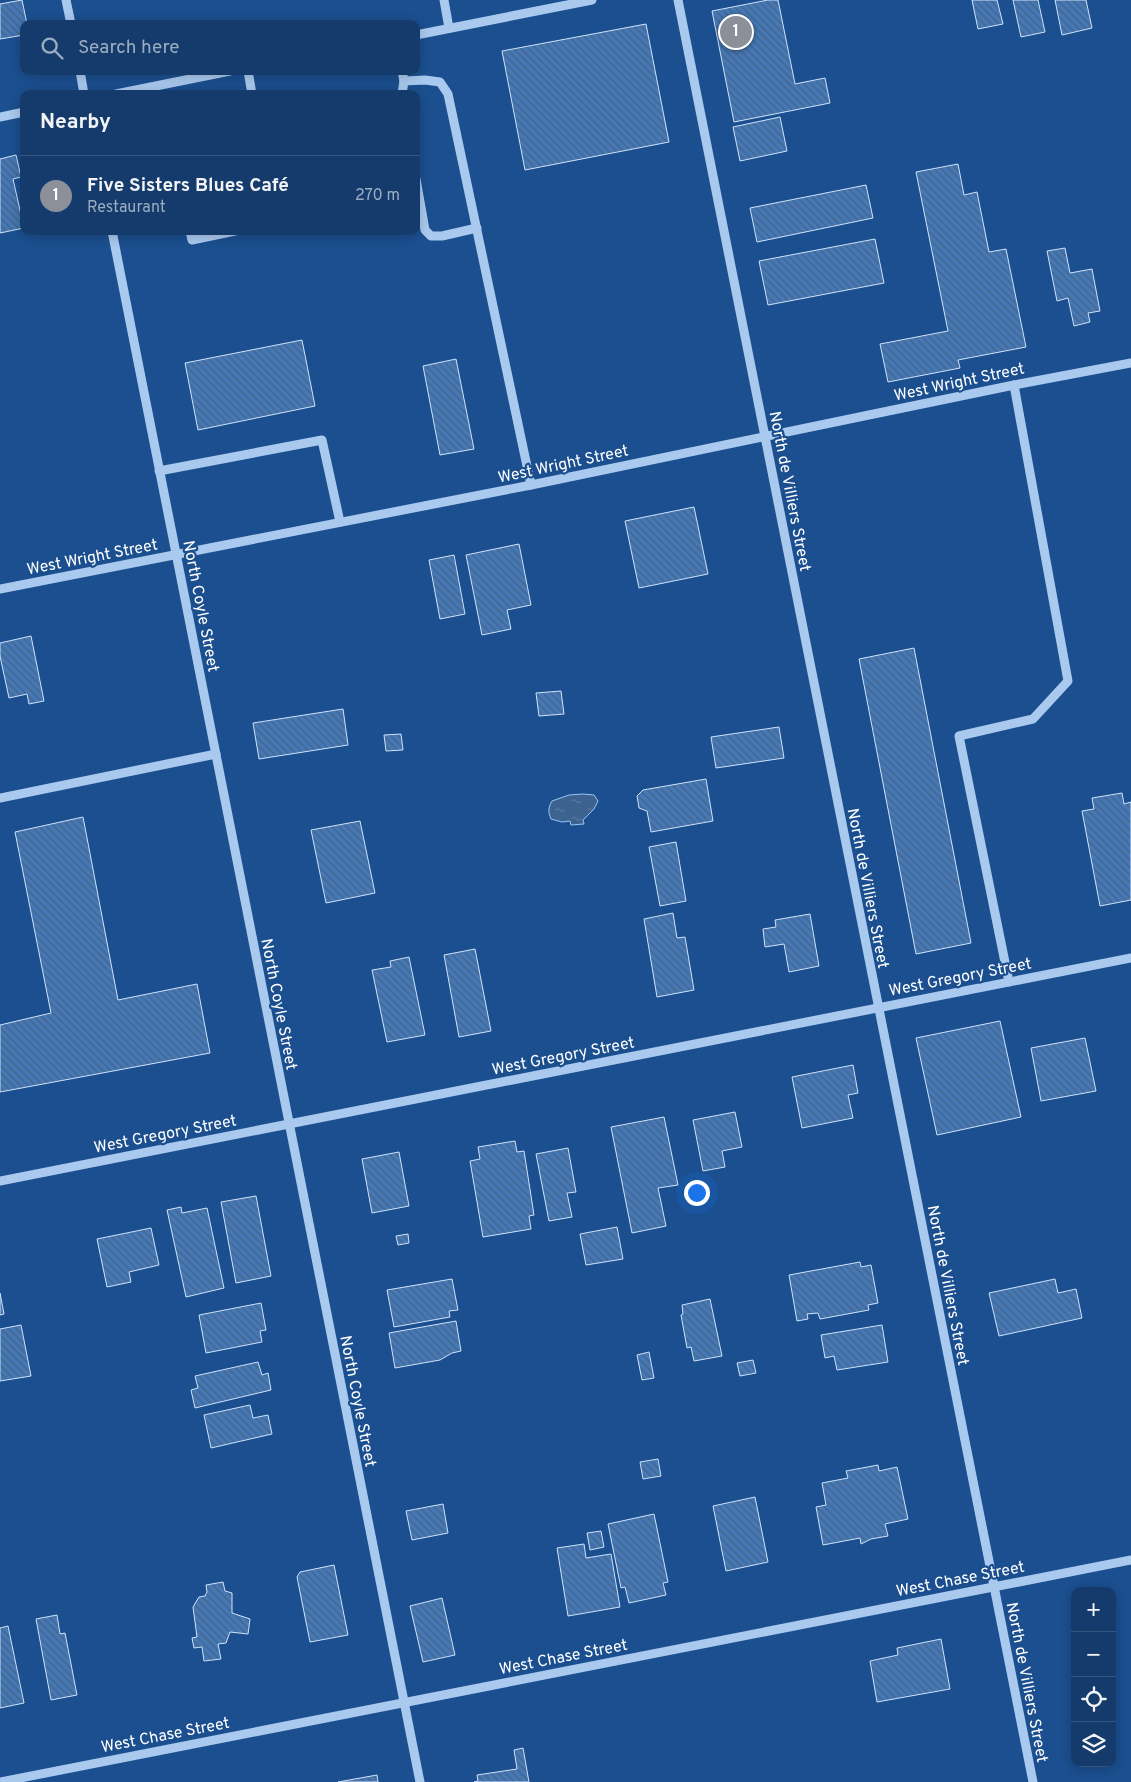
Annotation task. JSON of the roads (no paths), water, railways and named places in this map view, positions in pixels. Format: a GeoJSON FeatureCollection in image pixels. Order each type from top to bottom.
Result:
{"type":"FeatureCollection","features":[{"type":"Feature","properties":{"kind":"street"},"geometry":{"type":"LineString","coordinates":[[66,0],[69,20]]}},
{"type":"Feature","properties":{"kind":"street"},"geometry":{"type":"LineString","coordinates":[[444,0],[449,28]]}},
{"type":"Feature","properties":{"kind":"street"},"geometry":{"type":"LineString","coordinates":[[420,34],[592,0]]}},
{"type":"Feature","properties":{"kind":"street","name":"North de Villiers Street"},"geometry":{"type":"LineString","coordinates":[[678,0],[1033,1782]]}},
{"type":"Feature","properties":{"kind":"street"},"geometry":{"type":"LineString","coordinates":[[81,75],[83,90]]}},
{"type":"Feature","properties":{"kind":"street"},"geometry":{"type":"LineString","coordinates":[[162,89],[215,75]]}},
{"type":"Feature","properties":{"kind":"street"},"geometry":{"type":"LineString","coordinates":[[249,75],[251,90]]}},
{"type":"Feature","properties":{"kind":"street"},"geometry":{"type":"LineString","coordinates":[[403,75],[403,90]]}},
{"type":"Feature","properties":{"kind":"street"},"geometry":{"type":"LineString","coordinates":[[404,81],[424,80],[440,82],[448,94],[531,485]]}},
{"type":"Feature","properties":{"kind":"street"},"geometry":{"type":"LineString","coordinates":[[0,117],[20,113]]}},
{"type":"Feature","properties":{"kind":"street"},"geometry":{"type":"LineString","coordinates":[[420,204],[424,230],[431,236],[442,236],[477,228]]}},
{"type":"Feature","properties":{"kind":"street","name":"North Coyle Street"},"geometry":{"type":"LineString","coordinates":[[113,235],[420,1782]]}},
{"type":"Feature","properties":{"kind":"street"},"geometry":{"type":"LineString","coordinates":[[191,235],[192,240],[216,235]]}},
{"type":"Feature","properties":{"kind":"street","name":"West Wright Street"},"geometry":{"type":"LineString","coordinates":[[0,589],[531,485],[1014,385],[1131,363]]}},
{"type":"Feature","properties":{"kind":"street"},"geometry":{"type":"LineString","coordinates":[[1009,982],[959,736],[1033,719],[1068,681],[1014,385]]}},
{"type":"Feature","properties":{"kind":"street"},"geometry":{"type":"LineString","coordinates":[[159,471],[322,440],[340,522]]}},
{"type":"Feature","properties":{"kind":"street"},"geometry":{"type":"LineString","coordinates":[[0,798],[216,754]]}},
{"type":"Feature","properties":{"kind":"street","name":"West Gregory Street"},"geometry":{"type":"LineString","coordinates":[[0,1181],[1131,958]]}},
{"type":"Feature","properties":{"kind":"street","name":"West Chase Street"},"geometry":{"type":"LineString","coordinates":[[0,1782],[1131,1560]]}},
{"type":"Feature","properties":{"kind":"water"},"geometry":{"type":"Polygon","coordinates":[[[569,795],[594,795],[598,801],[594,809],[583,820],[584,824],[571,825],[570,821],[562,822],[551,819],[549,810],[552,801],[569,795]]]}},
{"type":"Feature","properties":{"kind":"place","name":"Five Sisters Blues Café"},"geometry":{"type":"Point","coordinates":[736,32]}}]}
